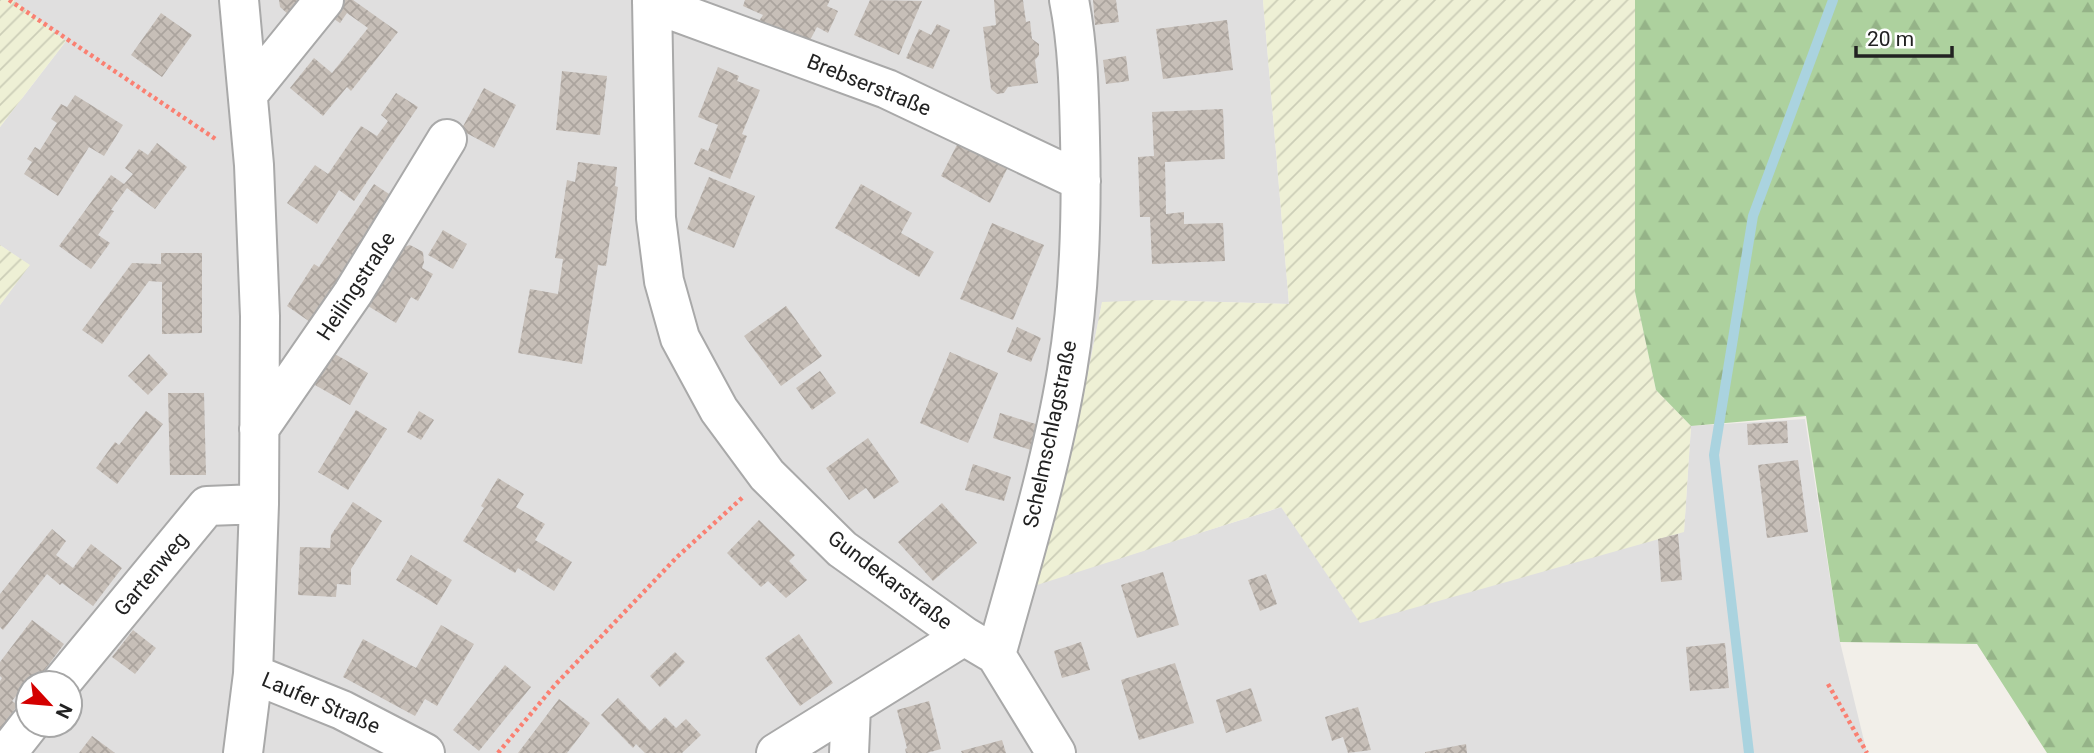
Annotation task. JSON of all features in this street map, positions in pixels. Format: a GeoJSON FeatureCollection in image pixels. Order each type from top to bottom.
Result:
{"type":"FeatureCollection","features":[{"type":"Feature","properties":{"kind":"street"},"geometry":{"type":"LineString","coordinates":[[239,0],[254,165],[260,316],[259,504],[253,674],[243,753]]}},
{"type":"Feature","properties":{"kind":"street"},"geometry":{"type":"LineString","coordinates":[[248,94],[324,0]]}},
{"type":"Feature","properties":{"kind":"street","name":"Schelmschlagstraße"},"geometry":{"type":"LineString","coordinates":[[996,654],[1046,474],[1068,369],[1078,270],[1081,181],[1079,97],[1069,0]]}},
{"type":"Feature","properties":{"kind":"street","name":"Brebserstraße"},"geometry":{"type":"LineString","coordinates":[[652,1],[887,89],[1081,181]]}},
{"type":"Feature","properties":{"kind":"street","name":"Gundekarstraße"},"geometry":{"type":"LineString","coordinates":[[652,1],[656,218],[664,281],[680,338],[719,410],[767,475],[842,549],[964,636],[996,654],[1056,753]]}},
{"type":"Feature","properties":{"kind":"street","name":"Heilingstraße"},"geometry":{"type":"LineString","coordinates":[[259,429],[354,293],[447,139]]}},
{"type":"Feature","properties":{"kind":"street","name":"Gartenweg"},"geometry":{"type":"LineString","coordinates":[[73,669],[207,506],[259,504]]}},
{"type":"Feature","properties":{"kind":"street"},"geometry":{"type":"LineString","coordinates":[[776,753],[964,636]]}},
{"type":"Feature","properties":{"kind":"street","name":"Laufer Straße"},"geometry":{"type":"LineString","coordinates":[[253,674],[342,710],[425,753]]}},
{"type":"Feature","properties":{"kind":"street"},"geometry":{"type":"LineString","coordinates":[[849,753],[851,708]]}},
{"type":"Feature","properties":{"kind":"street"},"geometry":{"type":"LineString","coordinates":[[7,753],[18,739]]}},
{"type":"Feature","properties":{"kind":"path"},"geometry":{"type":"LineString","coordinates":[[9,0],[254,165]]}},
{"type":"Feature","properties":{"kind":"path"},"geometry":{"type":"LineString","coordinates":[[498,753],[555,685],[677,557],[767,475]]}},
{"type":"Feature","properties":{"kind":"path"},"geometry":{"type":"LineString","coordinates":[[1828,684],[1867,753]]}},
{"type":"Feature","properties":{"kind":"shaded area"},"geometry":{"type":"Polygon","coordinates":[[[13,0],[1263,0],[1289,304],[1153,300],[1102,303],[1079,418],[1037,584],[1282,507],[1684,532],[1691,426],[1805,419],[1840,642],[1867,753],[0,753],[0,305],[29,265],[0,245],[0,127],[66,41],[13,0]]]}},
{"type":"Feature","properties":{"kind":"green space"},"geometry":{"type":"Polygon","coordinates":[[[0,0],[13,0],[66,41],[0,127],[0,0]]]}},
{"type":"Feature","properties":{"kind":"green space"},"geometry":{"type":"Polygon","coordinates":[[[1263,0],[1635,0],[1635,292],[1656,390],[1691,426],[1684,532],[1360,623],[1281,507],[1037,585],[1079,418],[1102,302],[1153,300],[1289,304],[1263,0]]]}},
{"type":"Feature","properties":{"kind":"green space"},"geometry":{"type":"Polygon","coordinates":[[[1635,0],[2094,0],[2094,753],[2047,753],[1977,644],[1840,642],[1806,416],[1691,426],[1656,390],[1635,292],[1635,0]]]}},
{"type":"Feature","properties":{"kind":"green space"},"geometry":{"type":"Polygon","coordinates":[[[0,245],[30,265],[0,305],[0,245]]]}},
{"type":"Feature","properties":{"kind":"building"},"geometry":{"type":"Polygon","coordinates":[[[279,0],[315,0],[297,22],[280,7],[279,0]]]}},
{"type":"Feature","properties":{"kind":"building"},"geometry":{"type":"Polygon","coordinates":[[[335,0],[353,0],[398,32],[351,91],[347,87],[323,116],[290,88],[314,58],[332,73],[368,28],[347,13],[340,23],[325,13],[335,0]]]}},
{"type":"Feature","properties":{"kind":"building"},"geometry":{"type":"Polygon","coordinates":[[[745,0],[830,0],[827,6],[838,11],[828,33],[817,27],[808,44],[759,21],[763,15],[743,6],[745,0]]]}},
{"type":"Feature","properties":{"kind":"building"},"geometry":{"type":"Polygon","coordinates":[[[870,0],[922,1],[899,55],[854,35],[870,0]]]}},
{"type":"Feature","properties":{"kind":"building"},"geometry":{"type":"Polygon","coordinates":[[[994,0],[1023,0],[1032,39],[1039,44],[1039,55],[1035,60],[1038,83],[1008,87],[1004,93],[997,94],[991,89],[983,27],[996,25],[994,0]]]}},
{"type":"Feature","properties":{"kind":"building"},"geometry":{"type":"Polygon","coordinates":[[[1093,0],[1116,0],[1119,22],[1095,25],[1093,0]]]}},
{"type":"Feature","properties":{"kind":"building"},"geometry":{"type":"Polygon","coordinates":[[[161,13],[192,35],[162,77],[131,55],[161,13]]]}},
{"type":"Feature","properties":{"kind":"building"},"geometry":{"type":"Polygon","coordinates":[[[1227,20],[1233,70],[1163,79],[1156,29],[1227,20]]]}},
{"type":"Feature","properties":{"kind":"building"},"geometry":{"type":"Polygon","coordinates":[[[937,24],[950,30],[933,69],[906,58],[919,29],[931,35],[937,24]]]}},
{"type":"Feature","properties":{"kind":"building"},"geometry":{"type":"Polygon","coordinates":[[[1126,56],[1129,81],[1106,84],[1103,60],[1126,56]]]}},
{"type":"Feature","properties":{"kind":"building"},"geometry":{"type":"Polygon","coordinates":[[[718,67],[739,76],[737,81],[760,90],[742,134],[747,136],[730,179],[694,164],[701,148],[708,151],[718,125],[698,117],[718,67]]]}},
{"type":"Feature","properties":{"kind":"building"},"geometry":{"type":"Polygon","coordinates":[[[562,71],[607,76],[600,135],[556,130],[562,71]]]}},
{"type":"Feature","properties":{"kind":"building"},"geometry":{"type":"Polygon","coordinates":[[[484,88],[516,105],[494,148],[461,130],[484,88]]]}},
{"type":"Feature","properties":{"kind":"building"},"geometry":{"type":"Polygon","coordinates":[[[396,93],[418,107],[354,201],[339,190],[317,224],[287,203],[315,165],[328,174],[361,126],[377,136],[388,121],[381,115],[396,93]]]}},
{"type":"Feature","properties":{"kind":"building"},"geometry":{"type":"Polygon","coordinates":[[[75,95],[123,125],[104,156],[89,147],[58,196],[24,174],[32,162],[27,159],[35,147],[40,150],[57,123],[51,119],[61,104],[67,107],[75,95]]]}},
{"type":"Feature","properties":{"kind":"building"},"geometry":{"type":"Polygon","coordinates":[[[1223,109],[1225,159],[1165,162],[1166,214],[1184,212],[1184,224],[1223,223],[1225,261],[1152,264],[1150,217],[1140,217],[1138,157],[1154,156],[1152,112],[1223,109]]]}},
{"type":"Feature","properties":{"kind":"building"},"geometry":{"type":"Polygon","coordinates":[[[960,139],[1008,167],[990,203],[941,176],[960,139]]]}},
{"type":"Feature","properties":{"kind":"building"},"geometry":{"type":"Polygon","coordinates":[[[157,143],[187,167],[155,209],[127,188],[98,235],[110,243],[91,269],[59,246],[111,175],[124,184],[133,174],[125,168],[139,149],[148,155],[157,143]]]}},
{"type":"Feature","properties":{"kind":"building"},"geometry":{"type":"Polygon","coordinates":[[[578,162],[617,167],[615,186],[618,187],[606,266],[598,265],[582,364],[518,353],[530,289],[558,294],[563,259],[555,258],[567,180],[575,182],[578,162]]]}},
{"type":"Feature","properties":{"kind":"building"},"geometry":{"type":"Polygon","coordinates":[[[709,177],[755,196],[734,248],[687,229],[709,177]]]}},
{"type":"Feature","properties":{"kind":"building"},"geometry":{"type":"Polygon","coordinates":[[[374,184],[398,200],[316,326],[287,306],[314,264],[319,267],[374,184]]]}},
{"type":"Feature","properties":{"kind":"building"},"geometry":{"type":"Polygon","coordinates":[[[861,184],[912,213],[901,233],[934,252],[919,277],[835,228],[861,184]]]}},
{"type":"Feature","properties":{"kind":"building"},"geometry":{"type":"Polygon","coordinates":[[[992,223],[1044,245],[1013,320],[960,299],[992,223]]]}},
{"type":"Feature","properties":{"kind":"building"},"geometry":{"type":"Polygon","coordinates":[[[443,230],[467,244],[453,269],[428,255],[443,230]]]}},
{"type":"Feature","properties":{"kind":"building"},"geometry":{"type":"Polygon","coordinates":[[[410,245],[423,252],[422,268],[433,274],[418,301],[411,297],[396,323],[363,303],[400,248],[410,245]]]}},
{"type":"Feature","properties":{"kind":"building"},"geometry":{"type":"Polygon","coordinates":[[[161,253],[202,253],[202,333],[162,334],[162,282],[149,281],[102,344],[82,330],[132,263],[161,264],[161,253]]]}},
{"type":"Feature","properties":{"kind":"building"},"geometry":{"type":"Polygon","coordinates":[[[786,306],[822,356],[781,386],[744,336],[786,306]]]}},
{"type":"Feature","properties":{"kind":"building"},"geometry":{"type":"Polygon","coordinates":[[[1017,327],[1041,338],[1031,362],[1007,352],[1017,327]]]}},
{"type":"Feature","properties":{"kind":"building"},"geometry":{"type":"Polygon","coordinates":[[[950,352],[998,373],[968,443],[920,423],[950,352]]]}},
{"type":"Feature","properties":{"kind":"building"},"geometry":{"type":"Polygon","coordinates":[[[333,353],[368,373],[350,405],[315,385],[333,353]]]}},
{"type":"Feature","properties":{"kind":"building"},"geometry":{"type":"Polygon","coordinates":[[[149,354],[168,374],[148,395],[128,376],[149,354]]]}},
{"type":"Feature","properties":{"kind":"building"},"geometry":{"type":"Polygon","coordinates":[[[820,371],[836,393],[812,410],[796,388],[820,371]]]}},
{"type":"Feature","properties":{"kind":"building"},"geometry":{"type":"Polygon","coordinates":[[[168,393],[204,393],[206,475],[170,475],[168,393]]]}},
{"type":"Feature","properties":{"kind":"building"},"geometry":{"type":"Polygon","coordinates":[[[356,410],[387,429],[348,490],[318,472],[356,410]]]}},
{"type":"Feature","properties":{"kind":"building"},"geometry":{"type":"Polygon","coordinates":[[[146,411],[163,424],[117,484],[96,468],[115,442],[119,445],[146,411]]]}},
{"type":"Feature","properties":{"kind":"building"},"geometry":{"type":"Polygon","coordinates":[[[419,411],[434,420],[421,440],[407,432],[419,411]]]}},
{"type":"Feature","properties":{"kind":"building"},"geometry":{"type":"Polygon","coordinates":[[[1000,413],[1039,425],[1031,450],[993,438],[1000,413]]]}},
{"type":"Feature","properties":{"kind":"building"},"geometry":{"type":"Polygon","coordinates":[[[1787,421],[1788,443],[1748,445],[1747,424],[1787,421]]]}},
{"type":"Feature","properties":{"kind":"building"},"geometry":{"type":"Polygon","coordinates":[[[868,438],[899,482],[874,499],[866,488],[849,500],[826,468],[868,438]]]}},
{"type":"Feature","properties":{"kind":"building"},"geometry":{"type":"Polygon","coordinates":[[[1798,460],[1808,532],[1767,538],[1758,465],[1798,460]]]}},
{"type":"Feature","properties":{"kind":"building"},"geometry":{"type":"Polygon","coordinates":[[[973,464],[1011,477],[1004,501],[965,490],[973,464]]]}},
{"type":"Feature","properties":{"kind":"building"},"geometry":{"type":"Polygon","coordinates":[[[498,478],[524,494],[516,507],[545,524],[535,540],[572,562],[554,591],[518,568],[515,573],[463,541],[484,508],[481,506],[498,478]]]}},
{"type":"Feature","properties":{"kind":"building"},"geometry":{"type":"Polygon","coordinates":[[[353,502],[382,521],[351,569],[351,585],[337,584],[336,597],[298,595],[300,547],[330,548],[331,535],[353,502]]]}},
{"type":"Feature","properties":{"kind":"building"},"geometry":{"type":"Polygon","coordinates":[[[942,503],[977,543],[933,581],[898,542],[942,503]]]}},
{"type":"Feature","properties":{"kind":"building"},"geometry":{"type":"Polygon","coordinates":[[[759,520],[795,555],[789,561],[807,580],[786,598],[768,581],[761,587],[727,553],[759,520]]]}},
{"type":"Feature","properties":{"kind":"building"},"geometry":{"type":"Polygon","coordinates":[[[52,529],[66,541],[56,555],[73,568],[91,544],[122,568],[93,606],[47,574],[3,630],[0,627],[0,594],[52,529]]]}},
{"type":"Feature","properties":{"kind":"building"},"geometry":{"type":"Polygon","coordinates":[[[1678,534],[1682,580],[1661,582],[1658,539],[1678,534]]]}},
{"type":"Feature","properties":{"kind":"building"},"geometry":{"type":"Polygon","coordinates":[[[411,555],[452,580],[437,605],[396,580],[411,555]]]}},
{"type":"Feature","properties":{"kind":"building"},"geometry":{"type":"Polygon","coordinates":[[[1163,572],[1179,625],[1137,638],[1121,585],[1163,572]]]}},
{"type":"Feature","properties":{"kind":"building"},"geometry":{"type":"Polygon","coordinates":[[[1266,574],[1277,604],[1260,611],[1248,580],[1266,574]]]}},
{"type":"Feature","properties":{"kind":"building"},"geometry":{"type":"Polygon","coordinates":[[[32,620],[64,644],[45,669],[14,669],[14,710],[0,729],[2,678],[0,662],[32,620]]]}},
{"type":"Feature","properties":{"kind":"building"},"geometry":{"type":"Polygon","coordinates":[[[441,625],[474,644],[437,706],[425,699],[415,716],[343,677],[363,639],[416,668],[441,625]]]}},
{"type":"Feature","properties":{"kind":"building"},"geometry":{"type":"Polygon","coordinates":[[[133,630],[156,648],[135,674],[112,657],[133,630]]]}},
{"type":"Feature","properties":{"kind":"building"},"geometry":{"type":"Polygon","coordinates":[[[799,634],[833,683],[800,706],[765,658],[799,634]]]}},
{"type":"Feature","properties":{"kind":"building"},"geometry":{"type":"Polygon","coordinates":[[[1081,642],[1090,670],[1062,678],[1054,651],[1081,642]]]}},
{"type":"Feature","properties":{"kind":"building"},"geometry":{"type":"Polygon","coordinates":[[[1725,643],[1729,688],[1690,691],[1686,647],[1725,643]]]}},
{"type":"Feature","properties":{"kind":"building"},"geometry":{"type":"Polygon","coordinates":[[[675,652],[685,662],[660,687],[650,676],[675,652]]]}},
{"type":"Feature","properties":{"kind":"building"},"geometry":{"type":"Polygon","coordinates":[[[1175,663],[1194,723],[1139,740],[1121,680],[1175,663]]]}},
{"type":"Feature","properties":{"kind":"building"},"geometry":{"type":"Polygon","coordinates":[[[505,665],[531,687],[479,751],[453,730],[505,665]]]}},
{"type":"Feature","properties":{"kind":"building"},"geometry":{"type":"Polygon","coordinates":[[[1251,688],[1262,721],[1226,733],[1216,700],[1251,688]]]}},
{"type":"Feature","properties":{"kind":"building"},"geometry":{"type":"Polygon","coordinates":[[[618,698],[650,731],[665,717],[676,728],[686,719],[701,735],[682,753],[645,753],[636,744],[633,748],[601,715],[618,698]]]}},
{"type":"Feature","properties":{"kind":"building"},"geometry":{"type":"Polygon","coordinates":[[[559,699],[590,723],[567,753],[518,753],[559,699]]]}},
{"type":"Feature","properties":{"kind":"building"},"geometry":{"type":"Polygon","coordinates":[[[929,701],[941,749],[927,753],[906,753],[897,710],[929,701]]]}},
{"type":"Feature","properties":{"kind":"building"},"geometry":{"type":"Polygon","coordinates":[[[1358,707],[1371,750],[1348,753],[1343,737],[1332,741],[1325,717],[1358,707]]]}},
{"type":"Feature","properties":{"kind":"building"},"geometry":{"type":"Polygon","coordinates":[[[92,736],[115,753],[79,753],[92,736]]]}},
{"type":"Feature","properties":{"kind":"building"},"geometry":{"type":"Polygon","coordinates":[[[1002,740],[1006,753],[961,751],[1002,740]]]}},
{"type":"Feature","properties":{"kind":"building"},"geometry":{"type":"Polygon","coordinates":[[[1466,744],[1467,753],[1425,753],[1425,752],[1466,744]]]}},
{"type":"Feature","properties":{"kind":"waterway"},"geometry":{"type":"LineString","coordinates":[[1749,753],[1714,455],[1753,216],[1833,0]]}}]}
